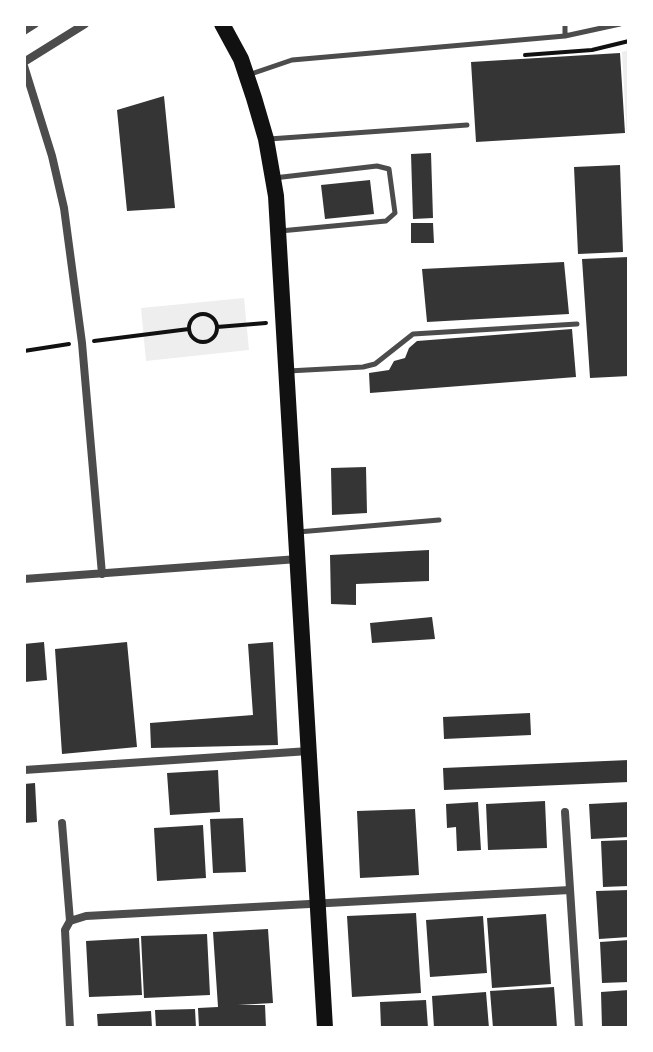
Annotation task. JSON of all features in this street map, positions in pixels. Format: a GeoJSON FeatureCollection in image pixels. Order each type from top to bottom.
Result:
{"type":"FeatureCollection","features":[{"type":"Feature","properties":{"kind":"main road"},"geometry":{"type":"LineString","coordinates":[[222,24],[247,75],[266,139],[273,178],[325,1028]]}},
{"type":"Feature","properties":{"kind":"street"},"geometry":{"type":"LineString","coordinates":[[24,31],[35,24]]}},
{"type":"Feature","properties":{"kind":"street"},"geometry":{"type":"LineString","coordinates":[[85,24],[24,64],[64,208],[82,343],[102,574]]}},
{"type":"Feature","properties":{"kind":"street"},"geometry":{"type":"LineString","coordinates":[[24,579],[298,559]]}},
{"type":"Feature","properties":{"kind":"street"},"geometry":{"type":"LineString","coordinates":[[24,770],[309,751]]}},
{"type":"Feature","properties":{"kind":"street"},"geometry":{"type":"LineString","coordinates":[[565,812],[579,1028]]}},
{"type":"Feature","properties":{"kind":"street"},"geometry":{"type":"LineString","coordinates":[[62,823],[70,921],[65,930],[70,1028]]}},
{"type":"Feature","properties":{"kind":"street"},"geometry":{"type":"LineString","coordinates":[[70,921],[86,916],[570,890]]}},
{"type":"Feature","properties":{"kind":"lane"},"geometry":{"type":"LineString","coordinates":[[565,24],[565,36]]}},
{"type":"Feature","properties":{"kind":"lane"},"geometry":{"type":"LineString","coordinates":[[247,75],[292,60],[565,36],[620,24]]}},
{"type":"Feature","properties":{"kind":"lane"},"geometry":{"type":"LineString","coordinates":[[266,139],[467,125]]}},
{"type":"Feature","properties":{"kind":"lane"},"geometry":{"type":"LineString","coordinates":[[273,178],[377,166],[389,169],[395,213],[386,221],[278,231]]}},
{"type":"Feature","properties":{"kind":"lane"},"geometry":{"type":"LineString","coordinates":[[287,371],[375,364],[413,334],[577,324]]}},
{"type":"Feature","properties":{"kind":"lane"},"geometry":{"type":"LineString","coordinates":[[297,532],[439,520]]}},
{"type":"Feature","properties":{"kind":"path"},"geometry":{"type":"LineString","coordinates":[[201,315],[212,317],[217,327],[214,338],[204,342],[193,339],[189,329],[192,319],[201,315]]}},
{"type":"Feature","properties":{"kind":"path"},"geometry":{"type":"LineString","coordinates":[[217,327],[284,321]]}},
{"type":"Feature","properties":{"kind":"path"},"geometry":{"type":"LineString","coordinates":[[150,333],[189,329]]}},
{"type":"Feature","properties":{"kind":"shaded area"},"geometry":{"type":"Polygon","coordinates":[[[629,50],[629,175],[622,52],[629,50]]]}},
{"type":"Feature","properties":{"kind":"shaded area"},"geometry":{"type":"Polygon","coordinates":[[[244,298],[249,350],[146,361],[141,308],[244,298]]]}},
{"type":"Feature","properties":{"kind":"building"},"geometry":{"type":"Polygon","coordinates":[[[620,53],[625,133],[476,142],[471,62],[620,53]]]}},
{"type":"Feature","properties":{"kind":"building"},"geometry":{"type":"Polygon","coordinates":[[[164,96],[175,208],[127,211],[117,110],[164,96]]]}},
{"type":"Feature","properties":{"kind":"building"},"geometry":{"type":"Polygon","coordinates":[[[431,153],[433,218],[413,219],[411,154],[431,153]]]}},
{"type":"Feature","properties":{"kind":"building"},"geometry":{"type":"Polygon","coordinates":[[[620,165],[623,252],[578,254],[574,167],[620,165]]]}},
{"type":"Feature","properties":{"kind":"building"},"geometry":{"type":"Polygon","coordinates":[[[370,180],[374,214],[325,219],[321,185],[370,180]]]}},
{"type":"Feature","properties":{"kind":"building"},"geometry":{"type":"Polygon","coordinates":[[[411,223],[433,223],[434,243],[411,243],[411,223]]]}},
{"type":"Feature","properties":{"kind":"building"},"geometry":{"type":"Polygon","coordinates":[[[629,257],[629,376],[590,378],[582,259],[629,257]]]}},
{"type":"Feature","properties":{"kind":"building"},"geometry":{"type":"Polygon","coordinates":[[[564,262],[569,314],[427,322],[422,269],[564,262]]]}},
{"type":"Feature","properties":{"kind":"building"},"geometry":{"type":"Polygon","coordinates":[[[572,329],[576,377],[370,393],[369,373],[389,370],[394,361],[405,358],[409,348],[417,341],[572,329]]]}},
{"type":"Feature","properties":{"kind":"building"},"geometry":{"type":"Polygon","coordinates":[[[366,467],[367,513],[332,515],[331,468],[366,467]]]}},
{"type":"Feature","properties":{"kind":"building"},"geometry":{"type":"Polygon","coordinates":[[[429,550],[429,581],[356,584],[356,605],[331,604],[330,555],[429,550]]]}},
{"type":"Feature","properties":{"kind":"building"},"geometry":{"type":"Polygon","coordinates":[[[432,617],[435,639],[372,643],[370,623],[432,617]]]}},
{"type":"Feature","properties":{"kind":"building"},"geometry":{"type":"Polygon","coordinates":[[[44,642],[47,680],[24,682],[24,644],[44,642]]]}},
{"type":"Feature","properties":{"kind":"building"},"geometry":{"type":"Polygon","coordinates":[[[127,642],[137,747],[62,754],[55,649],[127,642]]]}},
{"type":"Feature","properties":{"kind":"building"},"geometry":{"type":"Polygon","coordinates":[[[273,642],[278,745],[151,748],[150,723],[253,715],[248,644],[273,642]]]}},
{"type":"Feature","properties":{"kind":"building"},"geometry":{"type":"Polygon","coordinates":[[[530,713],[531,735],[444,739],[443,717],[530,713]]]}},
{"type":"Feature","properties":{"kind":"building"},"geometry":{"type":"Polygon","coordinates":[[[629,760],[629,782],[444,790],[443,768],[629,760]]]}},
{"type":"Feature","properties":{"kind":"building"},"geometry":{"type":"Polygon","coordinates":[[[218,770],[220,812],[170,815],[167,773],[218,770]]]}},
{"type":"Feature","properties":{"kind":"building"},"geometry":{"type":"Polygon","coordinates":[[[35,783],[37,822],[24,823],[24,784],[35,783]]]}},
{"type":"Feature","properties":{"kind":"building"},"geometry":{"type":"Polygon","coordinates":[[[545,801],[547,848],[488,850],[486,804],[545,801]]]}},
{"type":"Feature","properties":{"kind":"building"},"geometry":{"type":"Polygon","coordinates":[[[478,802],[481,850],[457,851],[456,827],[447,828],[446,804],[478,802]]]}},
{"type":"Feature","properties":{"kind":"building"},"geometry":{"type":"Polygon","coordinates":[[[629,802],[629,837],[591,839],[589,804],[629,802]]]}},
{"type":"Feature","properties":{"kind":"building"},"geometry":{"type":"Polygon","coordinates":[[[415,809],[419,875],[360,878],[357,811],[415,809]]]}},
{"type":"Feature","properties":{"kind":"building"},"geometry":{"type":"Polygon","coordinates":[[[243,818],[246,872],[213,873],[210,819],[243,818]]]}},
{"type":"Feature","properties":{"kind":"building"},"geometry":{"type":"Polygon","coordinates":[[[203,825],[206,878],[157,881],[154,828],[203,825]]]}},
{"type":"Feature","properties":{"kind":"building"},"geometry":{"type":"Polygon","coordinates":[[[629,840],[629,886],[603,887],[601,841],[629,840]]]}},
{"type":"Feature","properties":{"kind":"building"},"geometry":{"type":"Polygon","coordinates":[[[629,890],[629,937],[599,939],[596,891],[629,890]]]}},
{"type":"Feature","properties":{"kind":"building"},"geometry":{"type":"Polygon","coordinates":[[[416,913],[421,993],[352,997],[347,916],[416,913]]]}},
{"type":"Feature","properties":{"kind":"building"},"geometry":{"type":"Polygon","coordinates":[[[546,914],[551,984],[492,988],[487,918],[546,914]]]}},
{"type":"Feature","properties":{"kind":"building"},"geometry":{"type":"Polygon","coordinates":[[[483,916],[487,973],[430,977],[426,920],[483,916]]]}},
{"type":"Feature","properties":{"kind":"building"},"geometry":{"type":"Polygon","coordinates":[[[268,929],[273,1003],[238,1005],[265,1005],[266,1028],[199,1028],[198,1008],[218,1007],[213,932],[268,929]]]}},
{"type":"Feature","properties":{"kind":"building"},"geometry":{"type":"Polygon","coordinates":[[[207,934],[210,995],[144,998],[141,936],[207,934]]]}},
{"type":"Feature","properties":{"kind":"building"},"geometry":{"type":"Polygon","coordinates":[[[139,938],[142,995],[89,997],[86,941],[139,938]]]}},
{"type":"Feature","properties":{"kind":"building"},"geometry":{"type":"Polygon","coordinates":[[[629,940],[629,982],[602,983],[600,942],[629,940]]]}},
{"type":"Feature","properties":{"kind":"building"},"geometry":{"type":"Polygon","coordinates":[[[554,987],[557,1028],[493,1028],[490,991],[554,987]]]}},
{"type":"Feature","properties":{"kind":"building"},"geometry":{"type":"Polygon","coordinates":[[[629,990],[629,1028],[602,1028],[601,992],[629,990]]]}},
{"type":"Feature","properties":{"kind":"building"},"geometry":{"type":"Polygon","coordinates":[[[486,992],[489,1028],[434,1028],[432,996],[486,992]]]}},
{"type":"Feature","properties":{"kind":"building"},"geometry":{"type":"Polygon","coordinates":[[[426,1000],[428,1028],[381,1028],[380,1002],[426,1000]]]}},
{"type":"Feature","properties":{"kind":"building"},"geometry":{"type":"Polygon","coordinates":[[[195,1009],[196,1028],[156,1028],[155,1010],[195,1009]]]}},
{"type":"Feature","properties":{"kind":"building"},"geometry":{"type":"Polygon","coordinates":[[[151,1011],[152,1028],[98,1028],[97,1014],[151,1011]]]}}]}
